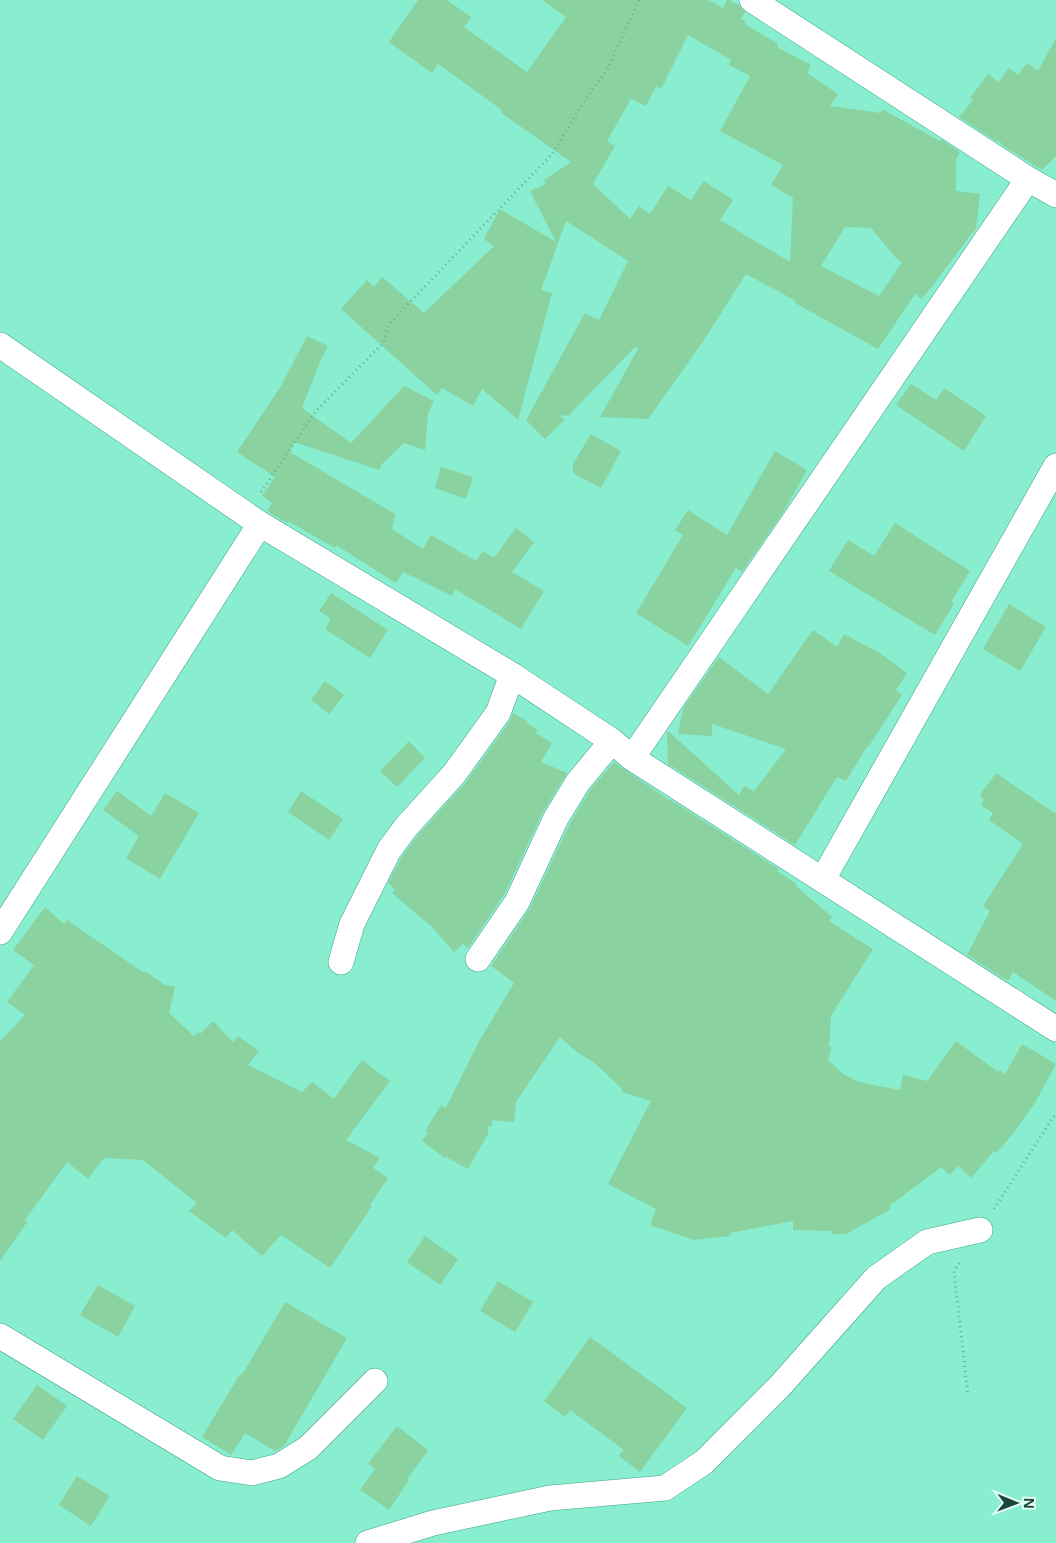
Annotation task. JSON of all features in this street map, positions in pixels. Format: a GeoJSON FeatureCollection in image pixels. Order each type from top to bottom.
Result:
{"type":"FeatureCollection","features":[{"type":"Feature","properties":{"kind":"street"},"geometry":{"type":"LineString","coordinates":[[752,0],[1028,179],[1056,195]]}},
{"type":"Feature","properties":{"kind":"street"},"geometry":{"type":"LineString","coordinates":[[632,758],[1028,179]]}},
{"type":"Feature","properties":{"kind":"street"},"geometry":{"type":"LineString","coordinates":[[0,345],[260,524],[512,675],[612,741],[632,758],[1056,1029]]}},
{"type":"Feature","properties":{"kind":"street"},"geometry":{"type":"LineString","coordinates":[[823,879],[1056,466]]}},
{"type":"Feature","properties":{"kind":"street"},"geometry":{"type":"LineString","coordinates":[[0,932],[260,524]]}},
{"type":"Feature","properties":{"kind":"street"},"geometry":{"type":"LineString","coordinates":[[341,962],[352,924],[389,850],[406,827],[454,774],[498,713],[512,675]]}},
{"type":"Feature","properties":{"kind":"street"},"geometry":{"type":"LineString","coordinates":[[478,959],[516,902],[560,811],[578,782],[612,741]]}},
{"type":"Feature","properties":{"kind":"street"},"geometry":{"type":"LineString","coordinates":[[368,1543],[434,1523],[550,1498],[665,1488],[704,1462],[779,1387],[876,1278],[927,1242],[980,1230]]}},
{"type":"Feature","properties":{"kind":"street"},"geometry":{"type":"LineString","coordinates":[[0,1336],[220,1468],[252,1473],[280,1466],[308,1448],[375,1380]]}},
{"type":"Feature","properties":{"kind":"path"},"geometry":{"type":"LineString","coordinates":[[260,524],[256,500],[316,411],[383,342],[389,324],[552,154],[585,100],[607,70],[640,0]]}},
{"type":"Feature","properties":{"kind":"building"},"geometry":{"type":"Polygon","coordinates":[[[418,0],[447,0],[471,17],[464,27],[527,72],[566,17],[542,0],[708,0],[723,8],[727,0],[729,0],[739,5],[745,12],[741,19],[746,22],[745,24],[778,44],[777,47],[811,65],[807,73],[838,94],[830,106],[881,113],[882,109],[940,141],[941,139],[960,152],[956,160],[956,191],[980,194],[976,228],[921,299],[915,294],[878,349],[746,274],[704,340],[648,419],[600,417],[638,349],[635,347],[568,416],[558,415],[565,419],[545,439],[526,420],[585,313],[599,320],[628,261],[566,221],[541,290],[552,293],[518,420],[482,389],[473,406],[442,388],[437,395],[341,309],[367,280],[374,287],[382,277],[424,313],[494,246],[484,239],[500,209],[556,242],[530,191],[546,184],[544,180],[571,162],[500,112],[502,110],[438,64],[432,73],[389,42],[418,0]],[[688,35],[661,89],[656,86],[646,106],[631,99],[607,141],[615,146],[593,184],[630,219],[639,206],[650,214],[668,186],[691,200],[704,181],[733,200],[720,220],[790,262],[793,198],[771,185],[783,165],[720,131],[750,76],[729,65],[731,60],[688,35]],[[845,227],[821,266],[879,296],[902,262],[896,258],[871,228],[845,227]]]}},
{"type":"Feature","properties":{"kind":"building"},"geometry":{"type":"Polygon","coordinates":[[[1056,38],[1056,156],[1042,170],[1005,147],[998,140],[997,142],[959,117],[973,100],[970,98],[988,74],[999,82],[1009,68],[1018,75],[1027,63],[1038,71],[1056,38]]]}},
{"type":"Feature","properties":{"kind":"building"},"geometry":{"type":"Polygon","coordinates":[[[307,336],[328,346],[302,408],[351,443],[404,386],[434,401],[428,413],[425,450],[404,443],[381,465],[379,470],[294,442],[290,452],[395,514],[392,529],[423,549],[431,535],[476,561],[483,551],[494,558],[516,528],[534,542],[512,572],[544,591],[521,629],[455,589],[452,596],[403,572],[396,583],[336,545],[335,548],[267,511],[272,503],[262,496],[275,477],[237,452],[281,386],[307,336]]]}},
{"type":"Feature","properties":{"kind":"building"},"geometry":{"type":"Polygon","coordinates":[[[911,384],[936,400],[944,388],[986,416],[964,451],[896,405],[911,384]]]}},
{"type":"Feature","properties":{"kind":"building"},"geometry":{"type":"Polygon","coordinates":[[[591,434],[621,451],[601,488],[573,473],[573,464],[591,434]]]}},
{"type":"Feature","properties":{"kind":"building"},"geometry":{"type":"Polygon","coordinates":[[[775,451],[807,470],[784,511],[742,572],[736,568],[688,646],[636,613],[683,535],[675,530],[688,510],[727,535],[775,451]]]}},
{"type":"Feature","properties":{"kind":"building"},"geometry":{"type":"Polygon","coordinates":[[[441,467],[473,477],[466,499],[435,488],[441,467]]]}},
{"type":"Feature","properties":{"kind":"building"},"geometry":{"type":"Polygon","coordinates":[[[895,523],[970,571],[951,602],[954,604],[935,635],[829,571],[848,540],[874,556],[895,523]]]}},
{"type":"Feature","properties":{"kind":"building"},"geometry":{"type":"Polygon","coordinates":[[[331,593],[388,630],[370,658],[325,629],[331,619],[319,611],[331,593]]]}},
{"type":"Feature","properties":{"kind":"building"},"geometry":{"type":"Polygon","coordinates":[[[1009,604],[1046,627],[1020,671],[983,649],[1009,604]]]}},
{"type":"Feature","properties":{"kind":"building"},"geometry":{"type":"Polygon","coordinates":[[[813,630],[837,647],[844,634],[880,653],[907,673],[896,690],[902,695],[869,746],[846,781],[837,777],[795,845],[668,764],[667,732],[739,795],[744,786],[754,791],[786,749],[712,724],[712,736],[678,734],[683,708],[719,657],[768,694],[813,630]]]}},
{"type":"Feature","properties":{"kind":"building"},"geometry":{"type":"Polygon","coordinates":[[[325,681],[344,695],[329,714],[311,700],[325,681]]]}},
{"type":"Feature","properties":{"kind":"building"},"geometry":{"type":"Polygon","coordinates":[[[513,713],[527,721],[526,723],[538,730],[536,733],[552,743],[541,762],[567,773],[543,812],[504,895],[468,948],[463,944],[454,952],[431,926],[392,893],[395,890],[388,883],[401,858],[417,836],[466,782],[510,721],[513,713]]]}},
{"type":"Feature","properties":{"kind":"building"},"geometry":{"type":"Polygon","coordinates":[[[409,741],[425,758],[397,787],[380,771],[409,741]]]}},
{"type":"Feature","properties":{"kind":"building"},"geometry":{"type":"Polygon","coordinates":[[[614,762],[669,800],[779,869],[777,871],[797,884],[796,886],[832,917],[829,921],[873,949],[831,1016],[829,1047],[832,1047],[828,1060],[843,1074],[859,1082],[900,1090],[903,1075],[927,1081],[956,1041],[998,1072],[999,1070],[1005,1074],[1022,1044],[1056,1064],[1036,1101],[1015,1131],[997,1153],[994,1151],[971,1178],[958,1166],[950,1175],[941,1167],[889,1206],[891,1209],[846,1234],[832,1234],[832,1231],[793,1230],[793,1221],[730,1233],[731,1236],[694,1240],[650,1225],[656,1209],[608,1184],[651,1101],[622,1092],[622,1089],[597,1065],[573,1049],[560,1037],[516,1102],[514,1122],[492,1120],[492,1126],[488,1126],[488,1134],[468,1169],[445,1158],[422,1141],[428,1133],[425,1131],[441,1105],[446,1108],[478,1043],[514,983],[491,966],[530,908],[569,825],[590,790],[614,762]]]}},
{"type":"Feature","properties":{"kind":"building"},"geometry":{"type":"Polygon","coordinates":[[[996,773],[1056,814],[1056,1001],[1013,972],[1008,981],[967,955],[990,911],[983,906],[1023,844],[989,820],[993,813],[981,805],[984,799],[980,795],[996,773]]]}},
{"type":"Feature","properties":{"kind":"building"},"geometry":{"type":"Polygon","coordinates":[[[117,791],[151,816],[165,793],[199,813],[160,879],[126,858],[139,836],[103,810],[117,791]]]}},
{"type":"Feature","properties":{"kind":"building"},"geometry":{"type":"Polygon","coordinates":[[[301,791],[343,819],[329,840],[288,812],[301,791]]]}},
{"type":"Feature","properties":{"kind":"building"},"geometry":{"type":"Polygon","coordinates":[[[45,907],[64,924],[67,920],[144,973],[145,971],[163,984],[175,987],[169,1013],[194,1036],[199,1032],[200,1034],[213,1021],[233,1042],[238,1036],[259,1051],[248,1065],[302,1092],[312,1082],[334,1099],[362,1060],[390,1081],[346,1140],[380,1158],[373,1168],[388,1178],[370,1205],[372,1206],[330,1268],[281,1235],[262,1256],[232,1230],[226,1238],[189,1211],[197,1203],[143,1160],[104,1158],[88,1179],[67,1162],[25,1220],[27,1222],[0,1261],[0,1041],[25,1015],[7,1002],[34,965],[13,950],[45,907]]]}},
{"type":"Feature","properties":{"kind":"building"},"geometry":{"type":"Polygon","coordinates":[[[425,1236],[458,1259],[440,1285],[407,1262],[425,1236]]]}},
{"type":"Feature","properties":{"kind":"building"},"geometry":{"type":"Polygon","coordinates":[[[498,1281],[533,1302],[515,1332],[480,1311],[498,1281]]]}},
{"type":"Feature","properties":{"kind":"building"},"geometry":{"type":"Polygon","coordinates":[[[98,1285],[135,1306],[118,1337],[80,1315],[98,1285]]]}},
{"type":"Feature","properties":{"kind":"building"},"geometry":{"type":"Polygon","coordinates":[[[285,1302],[347,1338],[284,1446],[275,1451],[245,1433],[231,1455],[202,1437],[240,1374],[242,1375],[285,1302]]]}},
{"type":"Feature","properties":{"kind":"building"},"geometry":{"type":"Polygon","coordinates":[[[590,1337],[687,1408],[640,1472],[619,1456],[624,1450],[570,1410],[565,1417],[544,1401],[590,1337]]]}},
{"type":"Feature","properties":{"kind":"building"},"geometry":{"type":"Polygon","coordinates":[[[37,1385],[67,1406],[43,1440],[13,1419],[37,1385]]]}},
{"type":"Feature","properties":{"kind":"building"},"geometry":{"type":"Polygon","coordinates":[[[397,1426],[428,1450],[407,1479],[409,1480],[389,1510],[360,1490],[375,1469],[368,1464],[397,1426]]]}},
{"type":"Feature","properties":{"kind":"building"},"geometry":{"type":"Polygon","coordinates":[[[77,1476],[110,1496],[91,1526],[59,1505],[77,1476]]]}}]}
